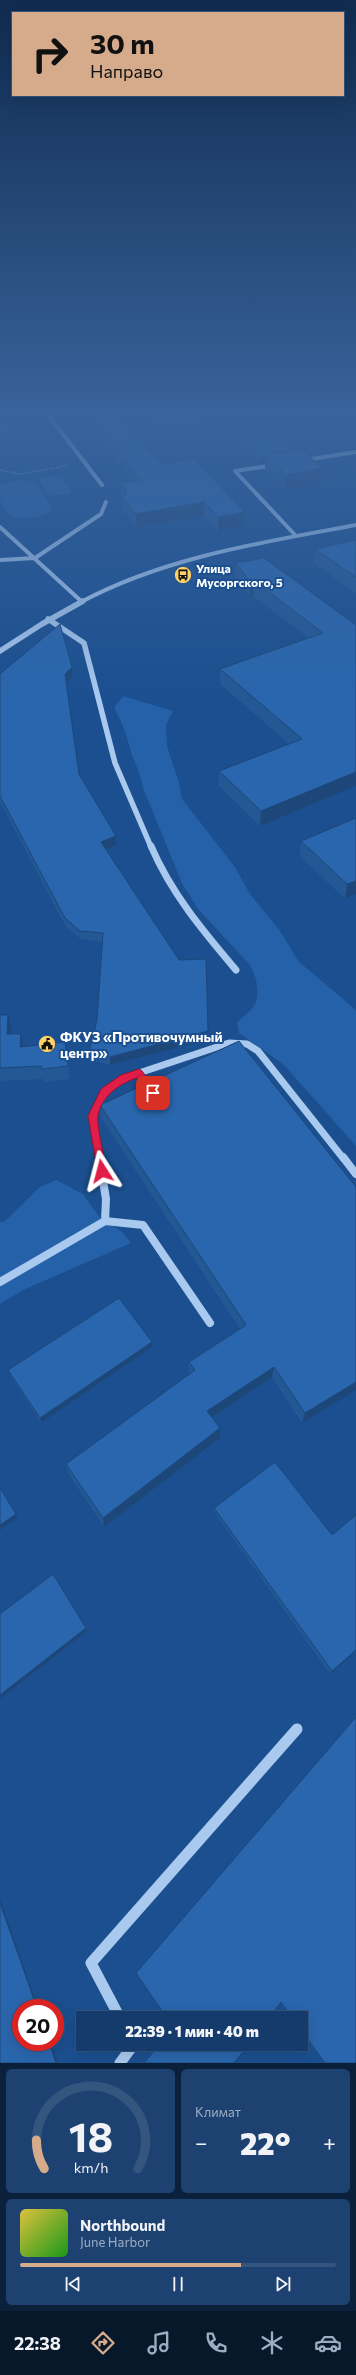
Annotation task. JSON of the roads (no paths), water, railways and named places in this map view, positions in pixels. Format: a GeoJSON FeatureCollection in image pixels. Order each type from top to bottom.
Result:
{"type":"FeatureCollection","features":[{"type":"Feature","properties":{"kind":"street"},"geometry":{"type":"LineString","coordinates":[[0,560],[35,558],[101,514],[104,507]]}},
{"type":"Feature","properties":{"kind":"street"},"geometry":{"type":"LineString","coordinates":[[269,507],[296,536]]}},
{"type":"Feature","properties":{"kind":"street"},"geometry":{"type":"LineString","coordinates":[[0,651],[48,619],[111,586],[171,565],[217,552],[356,525]]}},
{"type":"Feature","properties":{"kind":"street"},"geometry":{"type":"LineString","coordinates":[[0,528],[25,552],[35,558],[80,601]]}},
{"type":"Feature","properties":{"kind":"street"},"geometry":{"type":"LineString","coordinates":[[48,619],[84,643],[115,763],[159,864],[196,922],[236,970]]}},
{"type":"Feature","properties":{"kind":"street"},"geometry":{"type":"LineString","coordinates":[[105,1221],[106,1199],[92,1116],[105,1092],[124,1078],[229,1043],[247,1044],[258,1051],[356,1174]]}},
{"type":"Feature","properties":{"kind":"street"},"geometry":{"type":"LineString","coordinates":[[139,1073],[153,1093]]}},
{"type":"Feature","properties":{"kind":"street"},"geometry":{"type":"LineString","coordinates":[[0,1282],[105,1221],[143,1225],[210,1323]]}},
{"type":"Feature","properties":{"kind":"street"},"geometry":{"type":"LineString","coordinates":[[116,2011],[91,1963],[297,1729]]}},
{"type":"Feature","properties":{"kind":"street"},"geometry":{"type":"LineString","coordinates":[[120,2063],[129,2051]]}},
{"type":"Feature","properties":{"kind":"place","name":"Улица Мусоргского, 5"},"geometry":{"type":"Point","coordinates":[183,575]}},
{"type":"Feature","properties":{"kind":"place","name":"ФКУЗ «Противочумный центр»"},"geometry":{"type":"Point","coordinates":[47,1044]}}]}
